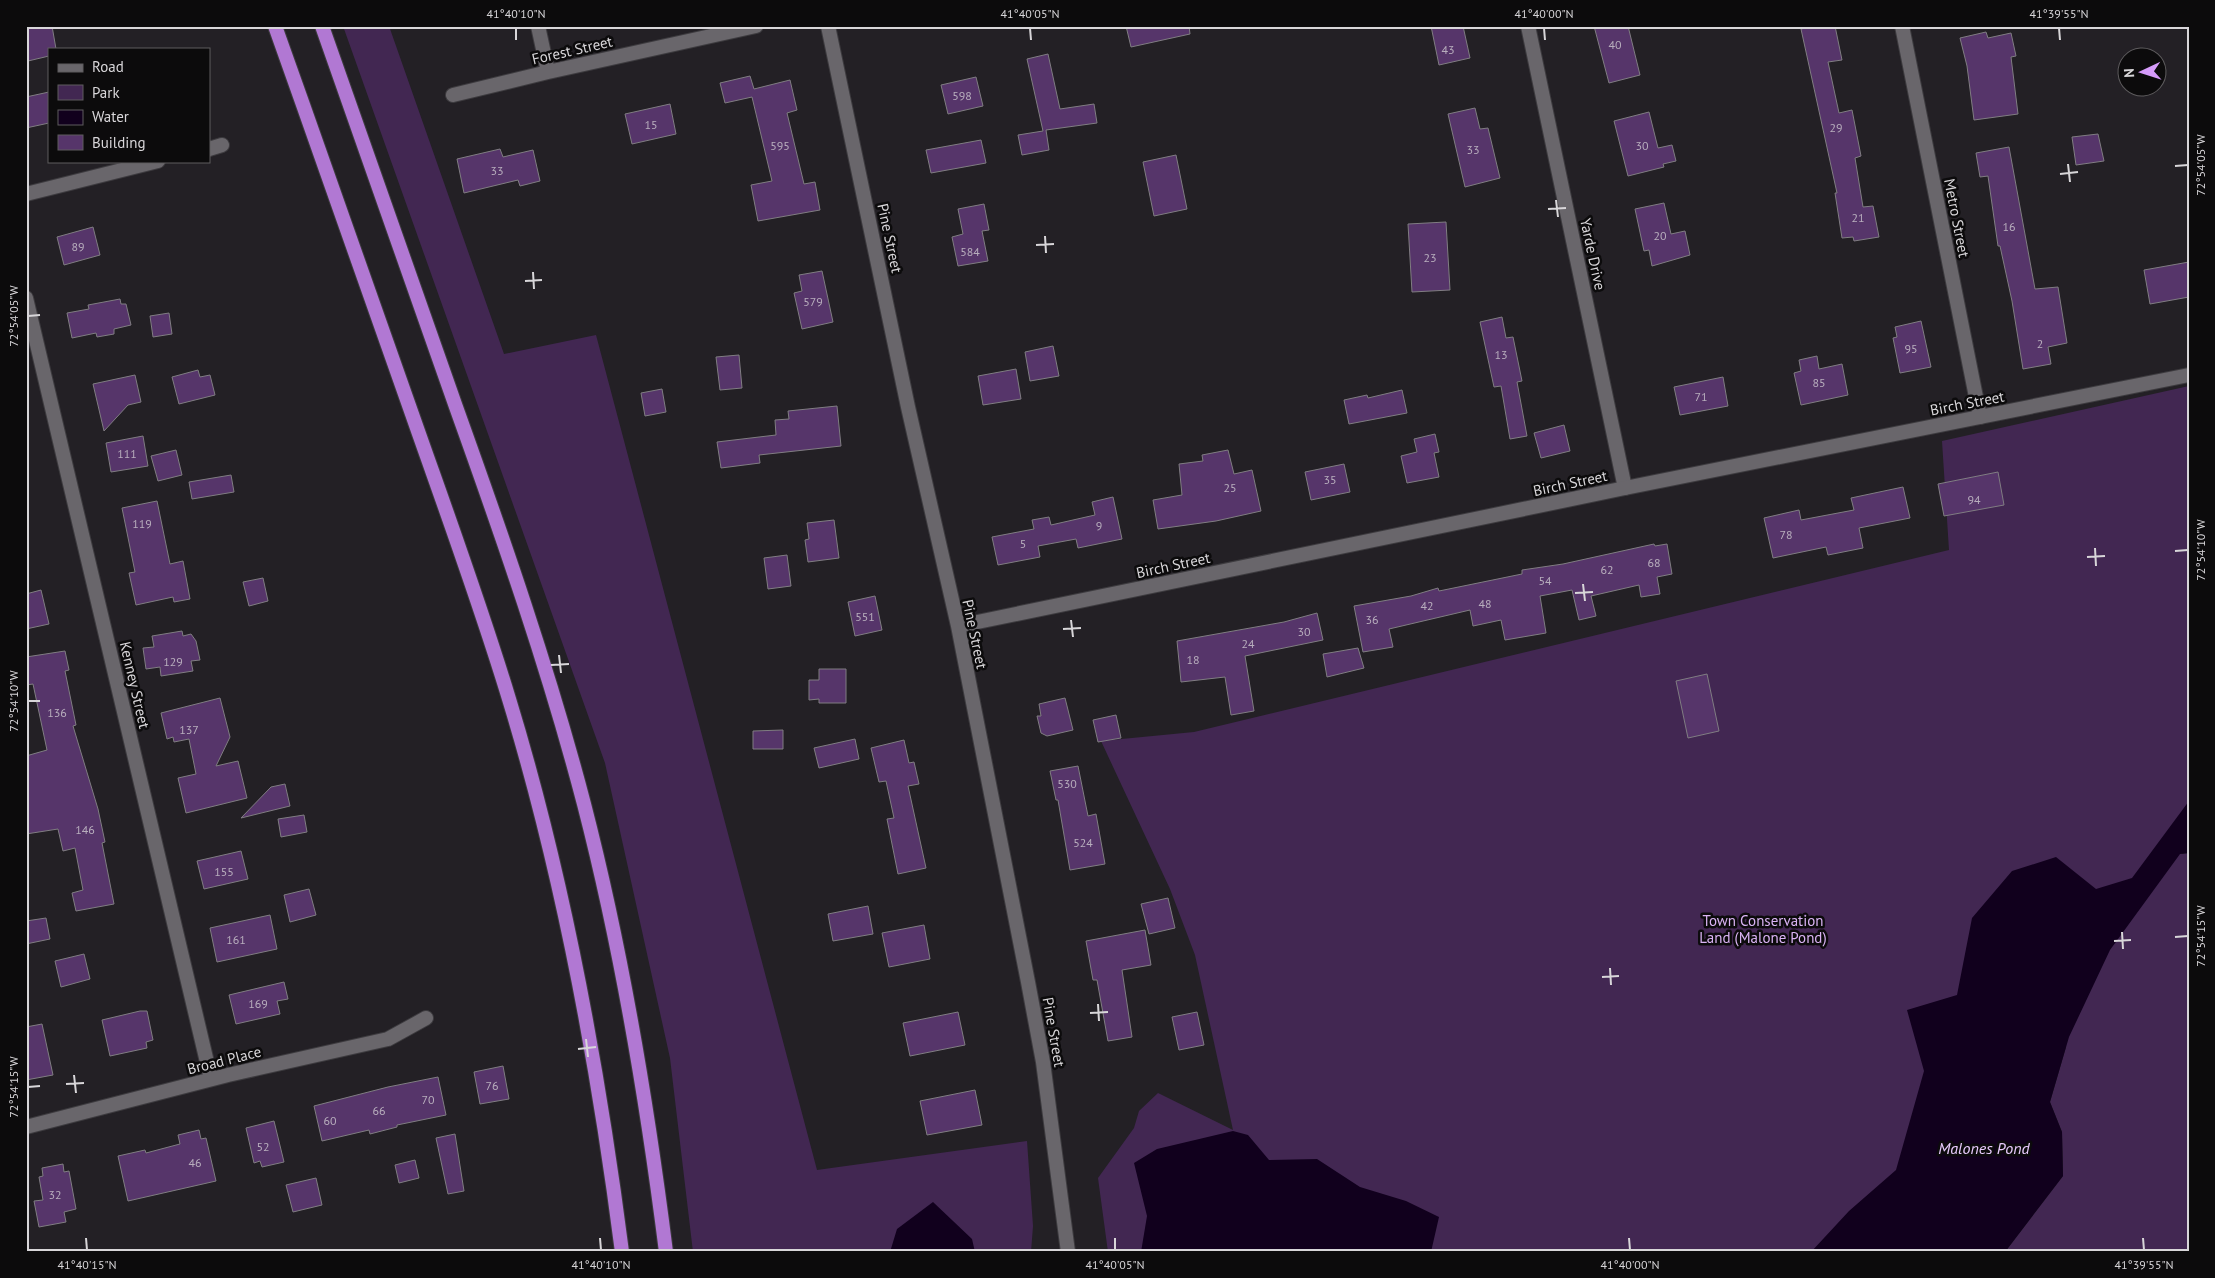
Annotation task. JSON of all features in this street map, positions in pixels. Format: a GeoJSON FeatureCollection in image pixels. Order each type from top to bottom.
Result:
{"type":"FeatureCollection","features":[{"type":"Feature","properties":{"kind":"highway"},"geometry":{"type":"LineString","coordinates":[[275,26],[459,546],[509,700],[541,815],[571,944],[593,1055],[622,1252]]}},
{"type":"Feature","properties":{"kind":"highway"},"geometry":{"type":"LineString","coordinates":[[322,26],[499,527],[550,684],[566,740],[584,805],[612,925],[636,1048],[666,1252]]}},
{"type":"Feature","properties":{"kind":"street"},"geometry":{"type":"LineString","coordinates":[[538,26],[548,72]]}},
{"type":"Feature","properties":{"kind":"street","name":"Forest Street"},"geometry":{"type":"LineString","coordinates":[[453,95],[756,26]]}},
{"type":"Feature","properties":{"kind":"street","name":"Pine Street"},"geometry":{"type":"LineString","coordinates":[[828,26],[908,408],[958,626],[1043,1062],[1068,1252]]}},
{"type":"Feature","properties":{"kind":"street","name":"Yarde Drive"},"geometry":{"type":"LineString","coordinates":[[1528,26],[1625,488]]}},
{"type":"Feature","properties":{"kind":"street","name":"Metro Street"},"geometry":{"type":"LineString","coordinates":[[1902,26],[1980,417]]}},
{"type":"Feature","properties":{"kind":"street"},"geometry":{"type":"LineString","coordinates":[[26,194],[154,162]]}},
{"type":"Feature","properties":{"kind":"street","name":"Kenney Street"},"geometry":{"type":"LineString","coordinates":[[26,298],[212,1079]]}},
{"type":"Feature","properties":{"kind":"street","name":"Birch Street"},"geometry":{"type":"LineString","coordinates":[[958,626],[1625,488],[2189,375]]}},
{"type":"Feature","properties":{"kind":"street","name":"Broad Place"},"geometry":{"type":"LineString","coordinates":[[26,1127],[212,1079],[388,1039],[426,1018]]}},
{"type":"Feature","properties":{"kind":"green space"},"geometry":{"type":"Polygon","coordinates":[[[343,26],[389,26],[504,354],[596,335],[817,1170],[1027,1141],[1033,1226],[1031,1252],[693,1252],[670,1058],[605,763],[343,26]]]}},
{"type":"Feature","properties":{"kind":"green space","name":"Town Conservation Land (Malone Pond)"},"geometry":{"type":"Polygon","coordinates":[[[2189,386],[2189,847],[2181,854],[2189,853],[2189,1252],[2005,1252],[2063,1176],[2062,1132],[2050,1102],[2066,1047],[1901,1252],[1108,1252],[1098,1178],[1134,1128],[1139,1111],[1158,1093],[1233,1130],[1195,955],[1170,889],[1101,741],[1194,732],[1949,550],[1942,441],[2189,386]]]}},
{"type":"Feature","properties":{"kind":"water","name":"Malones Pond"},"geometry":{"type":"Polygon","coordinates":[[[2189,801],[2189,853],[2180,854],[2110,950],[2069,1037],[2050,1102],[2062,1132],[2063,1176],[2005,1252],[1811,1252],[1849,1211],[1896,1170],[1924,1071],[1907,1010],[1957,995],[1972,918],[2012,871],[2056,857],[2096,889],[2132,878],[2189,801]]]}},
{"type":"Feature","properties":{"kind":"water"},"geometry":{"type":"Polygon","coordinates":[[[1233,1131],[1248,1135],[1269,1160],[1317,1159],[1360,1187],[1406,1201],[1439,1217],[1431,1252],[1141,1252],[1147,1216],[1134,1163],[1157,1149],[1233,1131]]]}},
{"type":"Feature","properties":{"kind":"water"},"geometry":{"type":"Polygon","coordinates":[[[933,1202],[972,1239],[975,1252],[890,1252],[897,1229],[933,1202]]]}},
{"type":"Feature","properties":{"kind":"building"},"geometry":{"type":"Polygon","coordinates":[[[26,26],[52,26],[56,48],[48,48],[48,56],[28,61],[26,26]]]}},
{"type":"Feature","properties":{"kind":"building"},"geometry":{"type":"Polygon","coordinates":[[[1126,26],[1189,26],[1190,34],[1131,47],[1126,26]]]}},
{"type":"Feature","properties":{"kind":"building"},"geometry":{"type":"Polygon","coordinates":[[[1431,26],[1463,26],[1470,58],[1439,65],[1431,26]]]}},
{"type":"Feature","properties":{"kind":"building"},"geometry":{"type":"Polygon","coordinates":[[[1594,26],[1628,26],[1640,75],[1609,83],[1594,26]]]}},
{"type":"Feature","properties":{"kind":"building"},"geometry":{"type":"Polygon","coordinates":[[[1814,26],[1835,26],[1842,60],[1828,62],[1839,113],[1852,110],[1861,156],[1855,158],[1863,207],[1873,206],[1879,237],[1854,241],[1853,237],[1842,238],[1835,193],[1837,193],[1801,29],[1814,26]]]}},
{"type":"Feature","properties":{"kind":"building"},"geometry":{"type":"Polygon","coordinates":[[[1986,32],[1988,38],[2011,33],[2016,56],[2011,57],[2018,114],[1974,120],[1967,66],[1960,38],[1986,32]]]}},
{"type":"Feature","properties":{"kind":"building"},"geometry":{"type":"Polygon","coordinates":[[[1048,54],[1060,109],[1094,104],[1097,123],[1046,130],[1049,150],[1022,155],[1018,135],[1043,131],[1027,59],[1048,54]]]}},
{"type":"Feature","properties":{"kind":"building"},"geometry":{"type":"Polygon","coordinates":[[[750,76],[754,89],[790,80],[797,110],[787,113],[804,184],[815,182],[820,210],[758,221],[751,185],[772,181],[752,97],[725,103],[720,83],[750,76]]]}},
{"type":"Feature","properties":{"kind":"building"},"geometry":{"type":"Polygon","coordinates":[[[976,77],[983,106],[948,114],[941,85],[976,77]]]}},
{"type":"Feature","properties":{"kind":"building"},"geometry":{"type":"Polygon","coordinates":[[[48,92],[48,123],[26,128],[26,97],[48,92]]]}},
{"type":"Feature","properties":{"kind":"building"},"geometry":{"type":"Polygon","coordinates":[[[670,104],[676,134],[632,144],[625,114],[670,104]]]}},
{"type":"Feature","properties":{"kind":"building"},"geometry":{"type":"Polygon","coordinates":[[[1475,108],[1480,129],[1488,128],[1500,178],[1465,187],[1448,114],[1475,108]]]}},
{"type":"Feature","properties":{"kind":"building"},"geometry":{"type":"Polygon","coordinates":[[[1649,112],[1658,148],[1672,145],[1676,161],[1663,164],[1664,167],[1628,176],[1614,121],[1649,112]]]}},
{"type":"Feature","properties":{"kind":"building"},"geometry":{"type":"Polygon","coordinates":[[[2098,134],[2104,161],[2076,165],[2072,137],[2098,134]]]}},
{"type":"Feature","properties":{"kind":"building"},"geometry":{"type":"Polygon","coordinates":[[[981,140],[986,163],[931,173],[926,150],[981,140]]]}},
{"type":"Feature","properties":{"kind":"building"},"geometry":{"type":"Polygon","coordinates":[[[2009,147],[2035,289],[2058,287],[2067,343],[2048,347],[2051,364],[2023,369],[2012,301],[2000,246],[1998,246],[1988,176],[1980,177],[1976,153],[2009,147]]]}},
{"type":"Feature","properties":{"kind":"building"},"geometry":{"type":"Polygon","coordinates":[[[500,149],[503,157],[533,150],[540,181],[520,186],[518,180],[464,193],[457,159],[500,149]]]}},
{"type":"Feature","properties":{"kind":"building"},"geometry":{"type":"Polygon","coordinates":[[[1176,155],[1187,209],[1154,216],[1143,162],[1176,155]]]}},
{"type":"Feature","properties":{"kind":"building"},"geometry":{"type":"Polygon","coordinates":[[[1664,203],[1671,234],[1685,231],[1690,255],[1652,266],[1649,250],[1644,251],[1635,209],[1664,203]]]}},
{"type":"Feature","properties":{"kind":"building"},"geometry":{"type":"Polygon","coordinates":[[[984,204],[989,230],[982,231],[988,261],[958,266],[952,237],[963,234],[958,209],[984,204]]]}},
{"type":"Feature","properties":{"kind":"building"},"geometry":{"type":"Polygon","coordinates":[[[1446,222],[1450,290],[1412,292],[1408,224],[1446,222]]]}},
{"type":"Feature","properties":{"kind":"building"},"geometry":{"type":"Polygon","coordinates":[[[93,227],[100,255],[64,265],[57,237],[93,227]]]}},
{"type":"Feature","properties":{"kind":"building"},"geometry":{"type":"Polygon","coordinates":[[[2189,262],[2189,297],[2150,304],[2144,270],[2189,262]]]}},
{"type":"Feature","properties":{"kind":"building"},"geometry":{"type":"Polygon","coordinates":[[[822,271],[833,322],[802,329],[794,293],[802,291],[799,275],[822,271]]]}},
{"type":"Feature","properties":{"kind":"building"},"geometry":{"type":"Polygon","coordinates":[[[120,299],[121,304],[126,304],[131,325],[114,329],[114,334],[97,337],[96,333],[72,338],[67,313],[89,309],[88,305],[120,299]]]}},
{"type":"Feature","properties":{"kind":"building"},"geometry":{"type":"Polygon","coordinates":[[[169,313],[172,334],[153,337],[150,316],[169,313]]]}},
{"type":"Feature","properties":{"kind":"building"},"geometry":{"type":"Polygon","coordinates":[[[1502,317],[1506,338],[1513,337],[1522,381],[1517,382],[1527,436],[1510,439],[1501,386],[1494,387],[1480,322],[1502,317]]]}},
{"type":"Feature","properties":{"kind":"building"},"geometry":{"type":"Polygon","coordinates":[[[1921,321],[1931,367],[1900,373],[1893,338],[1897,337],[1895,327],[1921,321]]]}},
{"type":"Feature","properties":{"kind":"building"},"geometry":{"type":"Polygon","coordinates":[[[1053,346],[1059,376],[1030,381],[1025,352],[1053,346]]]}},
{"type":"Feature","properties":{"kind":"building"},"geometry":{"type":"Polygon","coordinates":[[[739,355],[742,388],[720,390],[716,357],[739,355]]]}},
{"type":"Feature","properties":{"kind":"building"},"geometry":{"type":"Polygon","coordinates":[[[1817,356],[1819,369],[1842,364],[1848,395],[1801,405],[1794,373],[1801,371],[1799,360],[1817,356]]]}},
{"type":"Feature","properties":{"kind":"building"},"geometry":{"type":"Polygon","coordinates":[[[1016,369],[1021,399],[983,405],[978,376],[1016,369]]]}},
{"type":"Feature","properties":{"kind":"building"},"geometry":{"type":"Polygon","coordinates":[[[198,370],[200,377],[210,375],[215,395],[179,404],[172,377],[198,370]]]}},
{"type":"Feature","properties":{"kind":"building"},"geometry":{"type":"Polygon","coordinates":[[[135,375],[141,402],[128,405],[104,431],[93,384],[135,375]]]}},
{"type":"Feature","properties":{"kind":"building"},"geometry":{"type":"Polygon","coordinates":[[[1723,377],[1728,406],[1680,415],[1674,387],[1723,377]]]}},
{"type":"Feature","properties":{"kind":"building"},"geometry":{"type":"Polygon","coordinates":[[[662,389],[666,412],[645,416],[641,393],[662,389]]]}},
{"type":"Feature","properties":{"kind":"building"},"geometry":{"type":"Polygon","coordinates":[[[1402,390],[1407,413],[1349,424],[1344,400],[1367,395],[1368,398],[1402,390]]]}},
{"type":"Feature","properties":{"kind":"building"},"geometry":{"type":"Polygon","coordinates":[[[837,406],[841,446],[759,455],[760,463],[721,468],[717,442],[776,435],[775,420],[789,419],[788,411],[837,406]]]}},
{"type":"Feature","properties":{"kind":"building"},"geometry":{"type":"Polygon","coordinates":[[[1564,425],[1570,451],[1541,458],[1534,433],[1564,425]]]}},
{"type":"Feature","properties":{"kind":"building"},"geometry":{"type":"Polygon","coordinates":[[[1435,434],[1439,452],[1434,453],[1439,477],[1407,483],[1401,456],[1417,452],[1414,439],[1435,434]]]}},
{"type":"Feature","properties":{"kind":"building"},"geometry":{"type":"Polygon","coordinates":[[[143,436],[148,466],[111,472],[106,443],[143,436]]]}},
{"type":"Feature","properties":{"kind":"building"},"geometry":{"type":"Polygon","coordinates":[[[176,450],[182,475],[158,481],[151,456],[176,450]]]}},
{"type":"Feature","properties":{"kind":"building"},"geometry":{"type":"Polygon","coordinates":[[[1228,450],[1234,474],[1252,470],[1261,511],[1216,521],[1158,529],[1153,500],[1182,495],[1179,464],[1203,461],[1202,455],[1228,450]]]}},
{"type":"Feature","properties":{"kind":"building"},"geometry":{"type":"Polygon","coordinates":[[[1344,464],[1350,492],[1311,500],[1305,472],[1344,464]]]}},
{"type":"Feature","properties":{"kind":"building"},"geometry":{"type":"Polygon","coordinates":[[[1998,472],[2004,505],[1944,516],[1938,484],[1998,472]]]}},
{"type":"Feature","properties":{"kind":"building"},"geometry":{"type":"Polygon","coordinates":[[[231,475],[234,492],[192,499],[189,482],[231,475]]]}},
{"type":"Feature","properties":{"kind":"building"},"geometry":{"type":"Polygon","coordinates":[[[1903,487],[1910,518],[1859,528],[1863,548],[1828,555],[1826,547],[1773,558],[1764,518],[1799,510],[1801,520],[1854,510],[1851,498],[1903,487]]]}},
{"type":"Feature","properties":{"kind":"building"},"geometry":{"type":"Polygon","coordinates":[[[1113,497],[1122,539],[1078,548],[1076,539],[1038,546],[1040,557],[998,565],[992,537],[1034,529],[1032,520],[1049,517],[1051,525],[1095,515],[1092,502],[1113,497]]]}},
{"type":"Feature","properties":{"kind":"building"},"geometry":{"type":"Polygon","coordinates":[[[157,501],[170,564],[183,561],[190,599],[174,602],[173,597],[136,605],[129,573],[135,572],[122,508],[157,501]]]}},
{"type":"Feature","properties":{"kind":"building"},"geometry":{"type":"Polygon","coordinates":[[[834,520],[839,558],[808,562],[805,540],[809,539],[807,523],[834,520]]]}},
{"type":"Feature","properties":{"kind":"building"},"geometry":{"type":"Polygon","coordinates":[[[1654,544],[1655,546],[1667,544],[1672,574],[1657,577],[1660,594],[1641,597],[1639,585],[1591,596],[1596,616],[1579,620],[1572,590],[1540,596],[1546,633],[1505,640],[1501,620],[1473,626],[1470,610],[1389,629],[1393,647],[1363,652],[1354,606],[1411,596],[1438,588],[1439,591],[1522,574],[1522,570],[1563,564],[1654,544]]]}},
{"type":"Feature","properties":{"kind":"building"},"geometry":{"type":"Polygon","coordinates":[[[787,555],[791,586],[768,589],[764,558],[787,555]]]}},
{"type":"Feature","properties":{"kind":"building"},"geometry":{"type":"Polygon","coordinates":[[[263,578],[268,601],[249,606],[243,582],[263,578]]]}},
{"type":"Feature","properties":{"kind":"building"},"geometry":{"type":"Polygon","coordinates":[[[41,590],[49,624],[26,629],[26,594],[41,590]]]}},
{"type":"Feature","properties":{"kind":"building"},"geometry":{"type":"Polygon","coordinates":[[[875,596],[882,630],[855,636],[848,602],[875,596]]]}},
{"type":"Feature","properties":{"kind":"building"},"geometry":{"type":"Polygon","coordinates":[[[1317,613],[1323,640],[1245,656],[1254,711],[1231,715],[1225,677],[1181,682],[1177,641],[1284,622],[1317,613]]]}},
{"type":"Feature","properties":{"kind":"building"},"geometry":{"type":"Polygon","coordinates":[[[182,631],[183,636],[191,634],[196,641],[200,660],[191,661],[193,671],[161,676],[160,667],[146,669],[143,648],[154,647],[152,636],[182,631]]]}},
{"type":"Feature","properties":{"kind":"building"},"geometry":{"type":"Polygon","coordinates":[[[1358,648],[1364,668],[1327,677],[1323,654],[1358,648]]]}},
{"type":"Feature","properties":{"kind":"building"},"geometry":{"type":"Polygon","coordinates":[[[65,651],[69,670],[65,671],[76,725],[73,726],[98,809],[105,842],[102,843],[114,904],[76,911],[72,893],[83,890],[75,848],[63,851],[58,829],[26,834],[26,756],[47,750],[33,684],[26,685],[26,657],[65,651]]]}},
{"type":"Feature","properties":{"kind":"building"},"geometry":{"type":"Polygon","coordinates":[[[819,669],[846,669],[846,703],[819,703],[819,699],[809,700],[809,680],[819,680],[819,669]]]}},
{"type":"Feature","properties":{"kind":"building"},"geometry":{"type":"Polygon","coordinates":[[[1707,674],[1719,731],[1688,738],[1676,681],[1707,674]]]}},
{"type":"Feature","properties":{"kind":"building"},"geometry":{"type":"Polygon","coordinates":[[[220,698],[230,737],[216,766],[238,761],[247,798],[186,813],[178,778],[196,774],[189,739],[174,742],[173,737],[167,739],[161,713],[220,698]]]}},
{"type":"Feature","properties":{"kind":"building"},"geometry":{"type":"Polygon","coordinates":[[[1065,698],[1073,730],[1047,736],[1041,733],[1037,716],[1041,716],[1039,704],[1065,698]]]}},
{"type":"Feature","properties":{"kind":"building"},"geometry":{"type":"Polygon","coordinates":[[[1116,715],[1121,738],[1098,742],[1093,720],[1116,715]]]}},
{"type":"Feature","properties":{"kind":"building"},"geometry":{"type":"Polygon","coordinates":[[[783,730],[783,749],[753,749],[753,731],[783,730]]]}},
{"type":"Feature","properties":{"kind":"building"},"geometry":{"type":"Polygon","coordinates":[[[855,739],[859,759],[819,768],[814,748],[855,739]]]}},
{"type":"Feature","properties":{"kind":"building"},"geometry":{"type":"Polygon","coordinates":[[[904,740],[909,763],[914,762],[919,784],[908,786],[926,868],[898,874],[887,819],[894,818],[886,781],[879,782],[871,748],[904,740]]]}},
{"type":"Feature","properties":{"kind":"building"},"geometry":{"type":"Polygon","coordinates":[[[1078,766],[1088,816],[1096,814],[1105,864],[1070,870],[1058,800],[1056,800],[1050,771],[1078,766]]]}},
{"type":"Feature","properties":{"kind":"building"},"geometry":{"type":"Polygon","coordinates":[[[285,784],[290,806],[241,818],[271,787],[285,784]]]}},
{"type":"Feature","properties":{"kind":"building"},"geometry":{"type":"Polygon","coordinates":[[[304,815],[307,832],[281,837],[278,819],[304,815]]]}},
{"type":"Feature","properties":{"kind":"building"},"geometry":{"type":"Polygon","coordinates":[[[241,851],[248,879],[204,889],[197,861],[241,851]]]}},
{"type":"Feature","properties":{"kind":"building"},"geometry":{"type":"Polygon","coordinates":[[[309,889],[316,915],[290,922],[284,895],[309,889]]]}},
{"type":"Feature","properties":{"kind":"building"},"geometry":{"type":"Polygon","coordinates":[[[1168,898],[1175,928],[1149,934],[1141,904],[1168,898]]]}},
{"type":"Feature","properties":{"kind":"building"},"geometry":{"type":"Polygon","coordinates":[[[868,906],[873,934],[833,941],[828,914],[868,906]]]}},
{"type":"Feature","properties":{"kind":"building"},"geometry":{"type":"Polygon","coordinates":[[[270,915],[277,949],[217,962],[210,928],[270,915]]]}},
{"type":"Feature","properties":{"kind":"building"},"geometry":{"type":"Polygon","coordinates":[[[46,918],[50,939],[26,944],[26,921],[46,918]]]}},
{"type":"Feature","properties":{"kind":"building"},"geometry":{"type":"Polygon","coordinates":[[[924,925],[930,959],[889,967],[882,933],[924,925]]]}},
{"type":"Feature","properties":{"kind":"building"},"geometry":{"type":"Polygon","coordinates":[[[1145,930],[1151,965],[1122,970],[1132,1037],[1108,1041],[1097,980],[1093,980],[1086,941],[1145,930]]]}},
{"type":"Feature","properties":{"kind":"building"},"geometry":{"type":"Polygon","coordinates":[[[84,954],[90,979],[61,987],[55,961],[84,954]]]}},
{"type":"Feature","properties":{"kind":"building"},"geometry":{"type":"Polygon","coordinates":[[[284,982],[288,999],[277,1001],[280,1014],[236,1024],[229,995],[284,982]]]}},
{"type":"Feature","properties":{"kind":"building"},"geometry":{"type":"Polygon","coordinates":[[[147,1011],[153,1040],[146,1042],[147,1048],[110,1056],[102,1020],[147,1011]]]}},
{"type":"Feature","properties":{"kind":"building"},"geometry":{"type":"Polygon","coordinates":[[[958,1012],[965,1045],[910,1056],[903,1023],[958,1012]]]}},
{"type":"Feature","properties":{"kind":"building"},"geometry":{"type":"Polygon","coordinates":[[[1197,1012],[1204,1045],[1179,1050],[1172,1017],[1197,1012]]]}},
{"type":"Feature","properties":{"kind":"building"},"geometry":{"type":"Polygon","coordinates":[[[42,1024],[53,1075],[26,1080],[26,1027],[42,1024]]]}},
{"type":"Feature","properties":{"kind":"building"},"geometry":{"type":"Polygon","coordinates":[[[503,1066],[509,1099],[480,1104],[474,1072],[503,1066]]]}},
{"type":"Feature","properties":{"kind":"building"},"geometry":{"type":"Polygon","coordinates":[[[438,1077],[446,1115],[397,1125],[397,1127],[370,1134],[369,1130],[322,1141],[314,1106],[388,1087],[438,1077]]]}},
{"type":"Feature","properties":{"kind":"building"},"geometry":{"type":"Polygon","coordinates":[[[975,1090],[982,1125],[927,1135],[920,1101],[975,1090]]]}},
{"type":"Feature","properties":{"kind":"building"},"geometry":{"type":"Polygon","coordinates":[[[274,1121],[284,1162],[262,1167],[260,1161],[254,1163],[246,1128],[274,1121]]]}},
{"type":"Feature","properties":{"kind":"building"},"geometry":{"type":"Polygon","coordinates":[[[199,1130],[201,1139],[206,1138],[216,1181],[128,1201],[118,1156],[145,1150],[146,1153],[180,1144],[178,1135],[199,1130]]]}},
{"type":"Feature","properties":{"kind":"building"},"geometry":{"type":"Polygon","coordinates":[[[455,1134],[464,1191],[448,1194],[436,1138],[455,1134]]]}},
{"type":"Feature","properties":{"kind":"building"},"geometry":{"type":"Polygon","coordinates":[[[415,1160],[419,1178],[399,1183],[395,1165],[415,1160]]]}},
{"type":"Feature","properties":{"kind":"building"},"geometry":{"type":"Polygon","coordinates":[[[63,1164],[64,1172],[69,1171],[76,1209],[64,1212],[66,1222],[39,1227],[34,1201],[43,1200],[39,1177],[43,1176],[42,1168],[63,1164]]]}},
{"type":"Feature","properties":{"kind":"building"},"geometry":{"type":"Polygon","coordinates":[[[316,1178],[322,1205],[293,1212],[286,1185],[316,1178]]]}}]}
